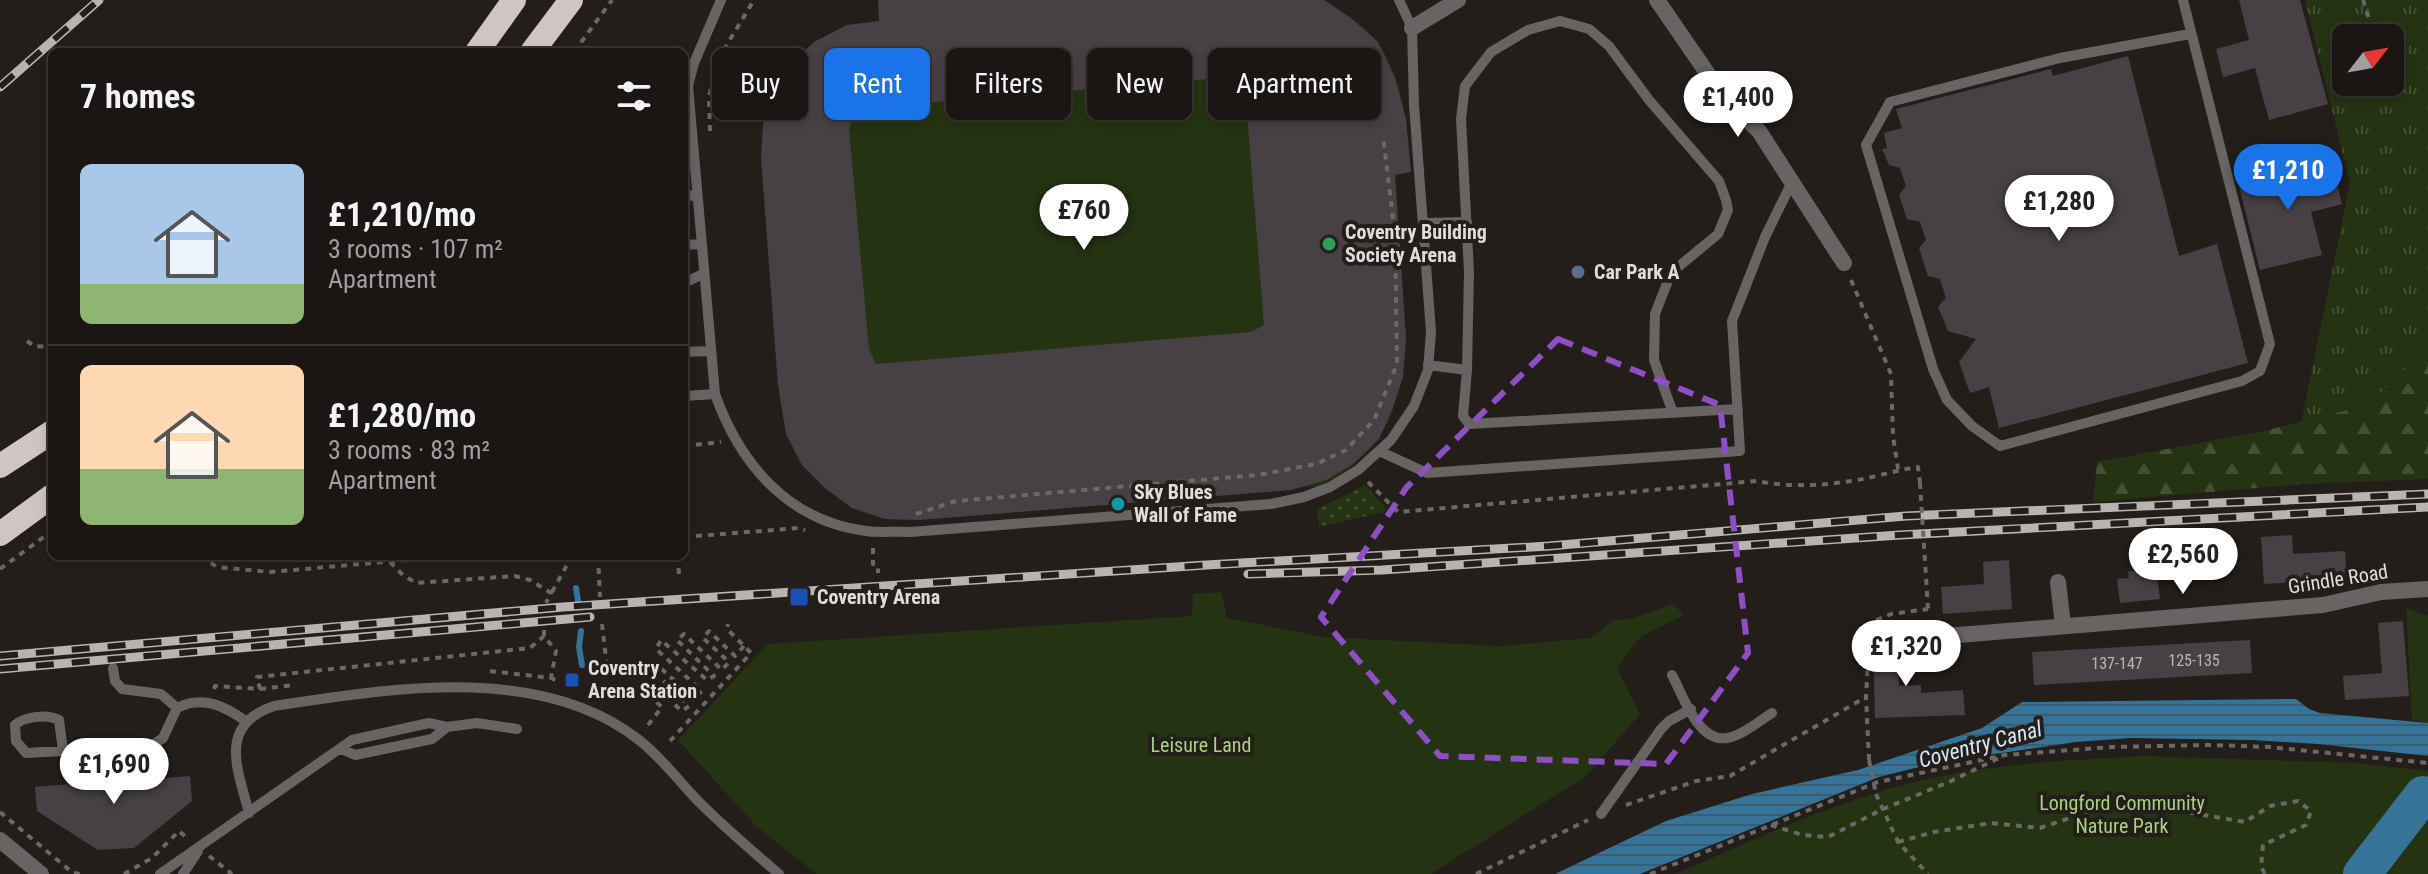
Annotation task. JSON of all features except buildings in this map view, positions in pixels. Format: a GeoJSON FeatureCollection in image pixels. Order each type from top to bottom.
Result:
{"type":"FeatureCollection","features":[{"type":"Feature","properties":{"kind":"highway"},"geometry":{"type":"LineString","coordinates":[[480,48],[514,0]]}},
{"type":"Feature","properties":{"kind":"highway"},"geometry":{"type":"LineString","coordinates":[[535,48],[571,0]]}},
{"type":"Feature","properties":{"kind":"highway"},"geometry":{"type":"LineString","coordinates":[[0,466],[48,435]]}},
{"type":"Feature","properties":{"kind":"highway"},"geometry":{"type":"LineString","coordinates":[[0,534],[48,499]]}},
{"type":"Feature","properties":{"kind":"street"},"geometry":{"type":"LineString","coordinates":[[1412,28],[1458,0]]}},
{"type":"Feature","properties":{"kind":"street"},"geometry":{"type":"LineString","coordinates":[[1657,0],[1725,99],[1759,131],[1844,263]]}},
{"type":"Feature","properties":{"kind":"street"},"geometry":{"type":"LineString","coordinates":[[2058,582],[2063,625]]}},
{"type":"Feature","properties":{"kind":"street","name":"Grindle Road"},"geometry":{"type":"LineString","coordinates":[[1934,637],[2323,605],[2381,592],[2428,589]]}},
{"type":"Feature","properties":{"kind":"street"},"geometry":{"type":"LineString","coordinates":[[0,840],[41,874]]}},
{"type":"Feature","properties":{"kind":"lane"},"geometry":{"type":"LineString","coordinates":[[721,0],[694,63],[688,86],[688,145],[697,195],[715,394],[726,425],[745,458],[768,483],[802,509],[829,523],[867,531],[910,532],[1271,504],[1304,497],[1330,487],[1358,470],[1391,440],[1414,406],[1428,365],[1431,332],[1414,105],[1412,28],[1399,0]]}},
{"type":"Feature","properties":{"kind":"lane"},"geometry":{"type":"LineString","coordinates":[[2183,0],[2270,344],[2260,371],[2242,381],[2000,446],[1972,426],[1947,400],[1938,380],[1866,145],[1890,102],[2060,58],[2190,34]]}},
{"type":"Feature","properties":{"kind":"lane"},"geometry":{"type":"LineString","coordinates":[[1673,413],[1654,360],[1655,314],[1669,278],[1718,234],[1728,210],[1719,181],[1649,100],[1620,58],[1589,29],[1560,21],[1528,30],[1491,52],[1465,86],[1461,119],[1469,272],[1463,416],[1469,424],[1673,413],[1738,409]]}},
{"type":"Feature","properties":{"kind":"lane"},"geometry":{"type":"LineString","coordinates":[[1379,451],[1427,473],[1740,451],[1732,321],[1765,237],[1792,182]]}},
{"type":"Feature","properties":{"kind":"lane"},"geometry":{"type":"LineString","coordinates":[[688,196],[697,195]]}},
{"type":"Feature","properties":{"kind":"lane"},"geometry":{"type":"LineString","coordinates":[[1425,223],[1467,222]]}},
{"type":"Feature","properties":{"kind":"lane"},"geometry":{"type":"LineString","coordinates":[[688,245],[701,244]]}},
{"type":"Feature","properties":{"kind":"lane"},"geometry":{"type":"LineString","coordinates":[[688,281],[703,274]]}},
{"type":"Feature","properties":{"kind":"lane"},"geometry":{"type":"LineString","coordinates":[[688,352],[710,351]]}},
{"type":"Feature","properties":{"kind":"lane"},"geometry":{"type":"LineString","coordinates":[[1428,365],[1467,370]]}},
{"type":"Feature","properties":{"kind":"lane"},"geometry":{"type":"LineString","coordinates":[[688,396],[715,394]]}},
{"type":"Feature","properties":{"kind":"lane"},"geometry":{"type":"LineString","coordinates":[[113,668],[115,681],[122,689],[161,694],[177,708]]}},
{"type":"Feature","properties":{"kind":"lane"},"geometry":{"type":"LineString","coordinates":[[1672,675],[1703,729],[1712,737],[1725,739],[1737,735],[1772,713]]}},
{"type":"Feature","properties":{"kind":"lane"},"geometry":{"type":"LineString","coordinates":[[249,813],[235,747],[238,734],[259,711],[274,706],[382,692],[491,688],[522,691],[589,711],[638,738],[736,838],[779,874]]}},
{"type":"Feature","properties":{"kind":"lane"},"geometry":{"type":"LineString","coordinates":[[63,751],[59,720],[53,717],[34,718],[15,725],[16,741],[26,753],[63,751],[157,744],[167,732],[177,708],[190,703],[214,703],[247,722]]}},
{"type":"Feature","properties":{"kind":"lane"},"geometry":{"type":"LineString","coordinates":[[1601,814],[1661,729],[1691,709]]}},
{"type":"Feature","properties":{"kind":"lane"},"geometry":{"type":"LineString","coordinates":[[160,874],[352,740],[429,723],[447,727],[477,723],[517,729]]}},
{"type":"Feature","properties":{"kind":"lane"},"geometry":{"type":"LineString","coordinates":[[341,749],[355,755],[432,739],[447,727]]}},
{"type":"Feature","properties":{"kind":"lane"},"geometry":{"type":"LineString","coordinates":[[183,874],[200,849]]}},
{"type":"Feature","properties":{"kind":"path"},"geometry":{"type":"LineString","coordinates":[[577,48],[612,0]]}},
{"type":"Feature","properties":{"kind":"path"},"geometry":{"type":"LineString","coordinates":[[710,138],[709,97],[717,61],[754,0]]}},
{"type":"Feature","properties":{"kind":"path"},"geometry":{"type":"LineString","coordinates":[[2363,0],[2371,24]]}},
{"type":"Feature","properties":{"kind":"path"},"geometry":{"type":"LineString","coordinates":[[910,532],[908,517],[956,501],[1258,475],[1316,464],[1346,450],[1374,420],[1397,364],[1395,235],[1383,136]]}},
{"type":"Feature","properties":{"kind":"path"},"geometry":{"type":"LineString","coordinates":[[1844,263],[1891,374],[1893,436],[1898,469]]}},
{"type":"Feature","properties":{"kind":"path"},"geometry":{"type":"LineString","coordinates":[[27,341],[34,346],[48,347]]}},
{"type":"Feature","properties":{"kind":"path"},"geometry":{"type":"LineString","coordinates":[[688,446],[735,441]]}},
{"type":"Feature","properties":{"kind":"path"},"geometry":{"type":"LineString","coordinates":[[1346,450],[1358,470],[1398,512],[1757,481],[1782,486],[1851,481],[1918,467],[1928,609],[1891,614],[1870,623],[1866,697],[1869,760],[1876,794],[1898,842],[1928,874]]}},
{"type":"Feature","properties":{"kind":"path"},"geometry":{"type":"LineString","coordinates":[[688,537],[799,528],[812,532]]}},
{"type":"Feature","properties":{"kind":"path"},"geometry":{"type":"LineString","coordinates":[[0,569],[48,534]]}},
{"type":"Feature","properties":{"kind":"path"},"geometry":{"type":"LineString","coordinates":[[860,545],[886,548]]}},
{"type":"Feature","properties":{"kind":"path"},"geometry":{"type":"LineString","coordinates":[[873,548],[873,564],[878,566],[878,573]]}},
{"type":"Feature","properties":{"kind":"path"},"geometry":{"type":"LineString","coordinates":[[207,560],[217,567],[270,572],[408,560]]}},
{"type":"Feature","properties":{"kind":"path"},"geometry":{"type":"LineString","coordinates":[[546,603],[570,560]]}},
{"type":"Feature","properties":{"kind":"path"},"geometry":{"type":"LineString","coordinates":[[598,560],[600,597]]}},
{"type":"Feature","properties":{"kind":"path"},"geometry":{"type":"LineString","coordinates":[[678,560],[679,576]]}},
{"type":"Feature","properties":{"kind":"path"},"geometry":{"type":"LineString","coordinates":[[390,562],[416,583],[515,576],[530,580],[551,593]]}},
{"type":"Feature","properties":{"kind":"path"},"geometry":{"type":"LineString","coordinates":[[602,624],[609,684]]}},
{"type":"Feature","properties":{"kind":"path"},"geometry":{"type":"LineString","coordinates":[[670,741],[751,653],[727,629],[728,624]]}},
{"type":"Feature","properties":{"kind":"path"},"geometry":{"type":"LineString","coordinates":[[648,725],[662,707],[642,690],[647,681],[682,711],[689,706],[652,670],[656,664],[694,698],[702,691],[656,649],[661,640],[707,680],[714,676],[677,640],[684,634],[722,670],[729,662],[703,638],[709,631],[735,656],[744,646]]}},
{"type":"Feature","properties":{"kind":"path"},"geometry":{"type":"LineString","coordinates":[[214,703],[215,686],[260,689],[257,677],[530,648],[544,633],[556,651],[551,678]]}},
{"type":"Feature","properties":{"kind":"path"},"geometry":{"type":"LineString","coordinates":[[1476,874],[1601,814],[1696,781],[1730,776],[1866,697]]}},
{"type":"Feature","properties":{"kind":"path"},"geometry":{"type":"LineString","coordinates":[[1650,874],[1878,782],[2005,755],[2112,747],[2211,745],[2269,747],[2428,763]]}},
{"type":"Feature","properties":{"kind":"path"},"geometry":{"type":"LineString","coordinates":[[1770,825],[1802,835],[1828,837],[2005,755]]}},
{"type":"Feature","properties":{"kind":"path"},"geometry":{"type":"LineString","coordinates":[[1898,842],[1934,832],[1991,823],[2040,828],[2109,805],[2149,802],[2245,822],[2270,806],[2298,801],[2311,811],[2306,825],[2263,845],[2261,867],[2265,874]]}},
{"type":"Feature","properties":{"kind":"path"},"geometry":{"type":"LineString","coordinates":[[0,812],[72,874],[82,874]]}},
{"type":"Feature","properties":{"kind":"path"},"geometry":{"type":"LineString","coordinates":[[200,849],[232,874]]}},
{"type":"Feature","properties":{"kind":"highlighted area"},"geometry":{"type":"Polygon","coordinates":[[[1558,339],[1720,405],[1748,653],[1666,764],[1440,756],[1321,617],[1406,488],[1558,339]]]}},
{"type":"Feature","properties":{"kind":"green space","name":"Coventry Building Society Arena"},"geometry":{"type":"Polygon","coordinates":[[[1087,0],[1324,0],[1359,24],[1372,36],[1377,42],[1386,55],[1399,87],[1411,172],[1385,138],[1396,201],[1403,299],[1403,363],[1398,393],[1388,420],[1373,446],[1350,468],[1318,486],[919,520],[885,519],[852,508],[825,488],[802,465],[786,434],[778,385],[763,124],[764,120],[808,120],[808,49],[847,25],[1087,0]]]}},
{"type":"Feature","properties":{"kind":"green space"},"geometry":{"type":"Polygon","coordinates":[[[2305,0],[2428,0],[2428,464],[2295,453],[2350,183],[2305,0]]]}},
{"type":"Feature","properties":{"kind":"green space"},"geometry":{"type":"Polygon","coordinates":[[[2428,348],[2428,479],[2302,484],[2093,502],[2097,462],[2264,431],[2367,405],[2428,348]]]}},
{"type":"Feature","properties":{"kind":"green space"},"geometry":{"type":"Polygon","coordinates":[[[1365,485],[1388,511],[1319,527],[1317,509],[1365,485]]]}},
{"type":"Feature","properties":{"kind":"green space","name":"Leisure Land"},"geometry":{"type":"Polygon","coordinates":[[[1221,592],[1227,618],[1324,637],[1502,646],[1591,638],[1613,620],[1630,619],[1673,604],[1684,615],[1640,637],[1617,668],[1640,714],[1586,776],[1431,874],[817,874],[757,827],[678,740],[768,644],[1192,616],[1193,594],[1221,592]]]}},
{"type":"Feature","properties":{"kind":"green space"},"geometry":{"type":"Polygon","coordinates":[[[2406,608],[2428,616],[2428,723],[2412,720],[2406,608]]]}},
{"type":"Feature","properties":{"kind":"green space","name":"Longford Community Nature Park"},"geometry":{"type":"Polygon","coordinates":[[[2142,756],[2355,763],[2428,771],[2428,874],[1675,874],[1818,813],[1900,786],[1968,771],[2142,756]]]}},
{"type":"Feature","properties":{"kind":"water","name":"Coventry Canal"},"geometry":{"type":"Polygon","coordinates":[[[2296,699],[2320,713],[2428,723],[2428,756],[2252,740],[2130,738],[2076,742],[1939,762],[1879,777],[1640,874],[1555,874],[1666,821],[1752,794],[1858,770],[1982,728],[2022,702],[2296,699]]]}},
{"type":"Feature","properties":{"kind":"waterway"},"geometry":{"type":"LineString","coordinates":[[576,588],[578,601]]}},
{"type":"Feature","properties":{"kind":"waterway"},"geometry":{"type":"LineString","coordinates":[[581,631],[579,647],[582,665]]}},
{"type":"Feature","properties":{"kind":"waterway"},"geometry":{"type":"LineString","coordinates":[[2362,874],[2423,795]]}},
{"type":"Feature","properties":{"kind":"railway"},"geometry":{"type":"LineString","coordinates":[[0,87],[99,0]]}},
{"type":"Feature","properties":{"kind":"railway"},"geometry":{"type":"LineString","coordinates":[[0,656],[563,607],[1549,546],[1906,516],[2428,494]]}},
{"type":"Feature","properties":{"kind":"railway"},"geometry":{"type":"LineString","coordinates":[[1248,574],[1382,570],[1900,535],[2428,507]]}},
{"type":"Feature","properties":{"kind":"railway"},"geometry":{"type":"LineString","coordinates":[[0,669],[590,617]]}},
{"type":"Feature","properties":{"kind":"place","name":"Coventry Building Society Arena"},"geometry":{"type":"Point","coordinates":[1329,244]}},
{"type":"Feature","properties":{"kind":"place","name":"Car Park A"},"geometry":{"type":"Point","coordinates":[1578,272]}},
{"type":"Feature","properties":{"kind":"place","name":"Sky Blues Wall of Fame"},"geometry":{"type":"Point","coordinates":[1118,504]}},
{"type":"Feature","properties":{"kind":"place","name":"Coventry Arena"},"geometry":{"type":"Point","coordinates":[799,597]}},
{"type":"Feature","properties":{"kind":"place","name":"Coventry Arena Station"},"geometry":{"type":"Point","coordinates":[572,680]}}]}
